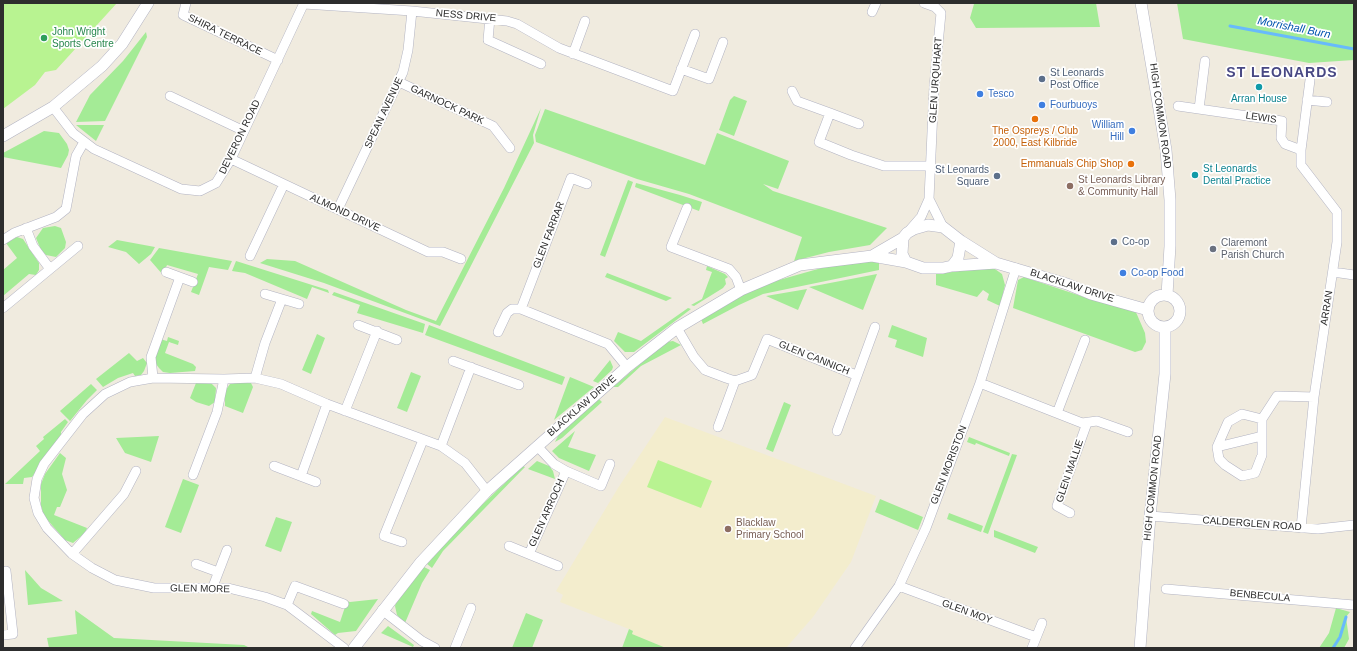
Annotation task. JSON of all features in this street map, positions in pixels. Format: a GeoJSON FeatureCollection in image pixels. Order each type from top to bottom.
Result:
{"type":"FeatureCollection","features":[{"type":"Feature","properties":{"kind":"street"},"geometry":{"type":"LineString","coordinates":[[3,136],[53,106],[82,83],[112,56],[133,28],[148,3]]}},
{"type":"Feature","properties":{"kind":"street","name":"SHIRA TERRACE"},"geometry":{"type":"LineString","coordinates":[[186,3],[183,15],[278,60]]}},
{"type":"Feature","properties":{"kind":"street","name":"DEVERON ROAD"},"geometry":{"type":"LineString","coordinates":[[53,106],[73,133],[84,142],[126,164],[189,191],[200,191],[216,183],[231,159],[304,3]]}},
{"type":"Feature","properties":{"kind":"street","name":"NESS DRIVE"},"geometry":{"type":"LineString","coordinates":[[304,3],[490,18],[517,24],[558,48],[673,91],[695,34]]}},
{"type":"Feature","properties":{"kind":"street"},"geometry":{"type":"LineString","coordinates":[[872,12],[876,3]]}},
{"type":"Feature","properties":{"kind":"street","name":"GLEN URQUHART"},"geometry":{"type":"LineString","coordinates":[[905,236],[921,217],[929,199],[934,88],[941,13],[935,7],[924,3]]}},
{"type":"Feature","properties":{"kind":"street","name":"HIGH COMMON ROAD"},"geometry":{"type":"LineString","coordinates":[[1142,5],[1162,117],[1170,200],[1170,246],[1166,295]]}},
{"type":"Feature","properties":{"kind":"street","name":"SPEAN AVENUE"},"geometry":{"type":"LineString","coordinates":[[338,209],[399,82],[408,50],[412,11]]}},
{"type":"Feature","properties":{"kind":"street"},"geometry":{"type":"LineString","coordinates":[[490,18],[488,40],[541,64]]}},
{"type":"Feature","properties":{"kind":"street"},"geometry":{"type":"LineString","coordinates":[[574,54],[585,20]]}},
{"type":"Feature","properties":{"kind":"street"},"geometry":{"type":"LineString","coordinates":[[681,69],[709,79],[723,42]]}},
{"type":"Feature","properties":{"kind":"street"},"geometry":{"type":"LineString","coordinates":[[1199,109],[1204,60]]}},
{"type":"Feature","properties":{"kind":"street","name":"ARRAN"},"geometry":{"type":"LineString","coordinates":[[1301,528],[1314,397],[1337,242],[1337,212],[1301,165],[1301,150],[1310,80]]}},
{"type":"Feature","properties":{"kind":"street","name":"GARNOCK PARK"},"geometry":{"type":"LineString","coordinates":[[399,82],[493,126],[510,148]]}},
{"type":"Feature","properties":{"kind":"street"},"geometry":{"type":"LineString","coordinates":[[792,91],[797,101],[859,124]]}},
{"type":"Feature","properties":{"kind":"street"},"geometry":{"type":"LineString","coordinates":[[170,96],[244,131]]}},
{"type":"Feature","properties":{"kind":"street"},"geometry":{"type":"LineString","coordinates":[[1307,100],[1327,102]]}},
{"type":"Feature","properties":{"kind":"street","name":"LEWIS"},"geometry":{"type":"LineString","coordinates":[[1178,106],[1282,120],[1281,138],[1285,144],[1301,150]]}},
{"type":"Feature","properties":{"kind":"street"},"geometry":{"type":"LineString","coordinates":[[830,113],[819,142],[884,166],[930,166]]}},
{"type":"Feature","properties":{"kind":"street"},"geometry":{"type":"LineString","coordinates":[[3,240],[14,232],[56,218],[66,209],[76,156],[84,142]]}},
{"type":"Feature","properties":{"kind":"street","name":"ALMOND DRIVE"},"geometry":{"type":"LineString","coordinates":[[231,159],[428,252],[443,252],[461,260]]}},
{"type":"Feature","properties":{"kind":"street","name":"GLEN FARRAR"},"geometry":{"type":"LineString","coordinates":[[521,309],[571,178],[587,184]]}},
{"type":"Feature","properties":{"kind":"street"},"geometry":{"type":"LineString","coordinates":[[250,256],[284,184]]}},
{"type":"Feature","properties":{"kind":"street","name":"GLEN URQUHART"},"geometry":{"type":"LineString","coordinates":[[929,199],[943,227]]}},
{"type":"Feature","properties":{"kind":"street"},"geometry":{"type":"LineString","coordinates":[[686,208],[671,247],[729,269],[736,277],[741,290]]}},
{"type":"Feature","properties":{"kind":"street"},"geometry":{"type":"LineString","coordinates":[[921,226],[943,227],[961,241],[958,258],[952,266],[943,268],[923,268],[906,262],[902,250],[905,236],[921,226]]}},
{"type":"Feature","properties":{"kind":"street"},"geometry":{"type":"LineString","coordinates":[[26,228],[33,246],[50,269]]}},
{"type":"Feature","properties":{"kind":"street","name":"BLACKLAW DRIVE"},"geometry":{"type":"LineString","coordinates":[[872,256],[905,236]]}},
{"type":"Feature","properties":{"kind":"street","name":"BLACKLAW DRIVE"},"geometry":{"type":"LineString","coordinates":[[961,241],[996,262],[1067,284],[1091,294],[1148,310]]}},
{"type":"Feature","properties":{"kind":"street"},"geometry":{"type":"LineString","coordinates":[[3,308],[78,246]]}},
{"type":"Feature","properties":{"kind":"street","name":"BLACKLAW DRIVE"},"geometry":{"type":"LineString","coordinates":[[354,648],[382,610],[421,562],[487,490],[627,367],[677,328],[741,290],[800,265],[872,256],[906,262]]}},
{"type":"Feature","properties":{"kind":"street","name":"BLACKLAW DRIVE"},"geometry":{"type":"LineString","coordinates":[[952,266],[996,262]]}},
{"type":"Feature","properties":{"kind":"street","name":"GLEN MORISTON"},"geometry":{"type":"LineString","coordinates":[[855,648],[899,586],[926,528],[980,383],[1016,268]]}},
{"type":"Feature","properties":{"kind":"street"},"geometry":{"type":"LineString","coordinates":[[166,272],[193,282]]}},
{"type":"Feature","properties":{"kind":"street"},"geometry":{"type":"LineString","coordinates":[[1333,272],[1354,275]]}},
{"type":"Feature","properties":{"kind":"street"},"geometry":{"type":"LineString","coordinates":[[153,378],[151,357],[180,276]]}},
{"type":"Feature","properties":{"kind":"street"},"geometry":{"type":"LineString","coordinates":[[265,294],[299,304]]}},
{"type":"Feature","properties":{"kind":"street"},"geometry":{"type":"LineString","coordinates":[[1166,295],[1175,300],[1178,304],[1179,315],[1174,323],[1165,327],[1152,323],[1148,310],[1149,304],[1156,297],[1166,295]]}},
{"type":"Feature","properties":{"kind":"street"},"geometry":{"type":"LineString","coordinates":[[255,378],[265,343],[282,299]]}},
{"type":"Feature","properties":{"kind":"street"},"geometry":{"type":"LineString","coordinates":[[498,332],[507,313],[512,309],[521,309],[608,344],[627,367]]}},
{"type":"Feature","properties":{"kind":"street"},"geometry":{"type":"LineString","coordinates":[[358,325],[377,331],[397,340]]}},
{"type":"Feature","properties":{"kind":"street","name":"GLEN CANNICH"},"geometry":{"type":"LineString","coordinates":[[837,431],[856,375],[875,327]]}},
{"type":"Feature","properties":{"kind":"street","name":"HIGH COMMON ROAD"},"geometry":{"type":"LineString","coordinates":[[1140,648],[1150,516],[1165,374],[1165,327]]}},
{"type":"Feature","properties":{"kind":"street"},"geometry":{"type":"LineString","coordinates":[[677,328],[694,357],[705,370],[735,381],[718,427]]}},
{"type":"Feature","properties":{"kind":"street"},"geometry":{"type":"LineString","coordinates":[[345,411],[377,331]]}},
{"type":"Feature","properties":{"kind":"street","name":"GLEN CANNICH"},"geometry":{"type":"LineString","coordinates":[[735,381],[752,375],[767,339],[856,375]]}},
{"type":"Feature","properties":{"kind":"street"},"geometry":{"type":"LineString","coordinates":[[1057,413],[1085,340]]}},
{"type":"Feature","properties":{"kind":"street"},"geometry":{"type":"LineString","coordinates":[[453,361],[519,385]]}},
{"type":"Feature","properties":{"kind":"street"},"geometry":{"type":"LineString","coordinates":[[442,446],[471,367]]}},
{"type":"Feature","properties":{"kind":"street","name":"GLEN MORE"},"geometry":{"type":"LineString","coordinates":[[344,648],[287,605],[265,597],[228,588],[154,588],[116,580],[92,568],[72,554],[47,528],[36,509],[34,498],[35,490],[44,464],[83,414],[105,394],[130,382],[153,378],[255,378],[281,384],[345,411],[442,446],[465,463],[487,490]]}},
{"type":"Feature","properties":{"kind":"street"},"geometry":{"type":"LineString","coordinates":[[194,474],[217,412],[224,379]]}},
{"type":"Feature","properties":{"kind":"street"},"geometry":{"type":"LineString","coordinates":[[980,383],[1087,423],[1097,421],[1128,432]]}},
{"type":"Feature","properties":{"kind":"street"},"geometry":{"type":"LineString","coordinates":[[1262,419],[1242,414],[1228,422],[1217,446],[1219,459],[1225,465],[1242,476],[1255,473],[1262,455],[1262,419],[1277,396],[1314,397]]}},
{"type":"Feature","properties":{"kind":"street"},"geometry":{"type":"LineString","coordinates":[[301,476],[327,404]]}},
{"type":"Feature","properties":{"kind":"street","name":"GLEN MALLIE"},"geometry":{"type":"LineString","coordinates":[[1070,513],[1057,506],[1087,423]]}},
{"type":"Feature","properties":{"kind":"street"},"geometry":{"type":"LineString","coordinates":[[1217,446],[1262,436]]}},
{"type":"Feature","properties":{"kind":"street"},"geometry":{"type":"LineString","coordinates":[[402,542],[384,536],[423,440]]}},
{"type":"Feature","properties":{"kind":"street","name":"GLEN ARROCH"},"geometry":{"type":"LineString","coordinates":[[536,446],[554,464],[566,472],[601,486],[610,464]]}},
{"type":"Feature","properties":{"kind":"street"},"geometry":{"type":"LineString","coordinates":[[274,466],[316,482]]}},
{"type":"Feature","properties":{"kind":"street"},"geometry":{"type":"LineString","coordinates":[[72,554],[124,494],[136,471]]}},
{"type":"Feature","properties":{"kind":"street","name":"GLEN ARROCH"},"geometry":{"type":"LineString","coordinates":[[529,554],[566,472]]}},
{"type":"Feature","properties":{"kind":"street","name":"CALDERGLEN ROAD"},"geometry":{"type":"LineString","coordinates":[[1150,516],[1301,528],[1339,528],[1354,525]]}},
{"type":"Feature","properties":{"kind":"street","name":"GLEN ARROCH"},"geometry":{"type":"LineString","coordinates":[[509,546],[558,566]]}},
{"type":"Feature","properties":{"kind":"street"},"geometry":{"type":"LineString","coordinates":[[212,589],[227,550]]}},
{"type":"Feature","properties":{"kind":"street"},"geometry":{"type":"LineString","coordinates":[[196,564],[218,572]]}},
{"type":"Feature","properties":{"kind":"street"},"geometry":{"type":"LineString","coordinates":[[3,636],[13,634],[6,571]]}},
{"type":"Feature","properties":{"kind":"street"},"geometry":{"type":"LineString","coordinates":[[287,605],[295,586],[344,604]]}},
{"type":"Feature","properties":{"kind":"street","name":"GLEN MOY"},"geometry":{"type":"LineString","coordinates":[[899,586],[1036,637]]}},
{"type":"Feature","properties":{"kind":"street","name":"BENBECULA"},"geometry":{"type":"LineString","coordinates":[[1166,588],[1354,605]]}},
{"type":"Feature","properties":{"kind":"street"},"geometry":{"type":"LineString","coordinates":[[455,648],[471,608]]}},
{"type":"Feature","properties":{"kind":"street"},"geometry":{"type":"LineString","coordinates":[[382,610],[421,645],[435,648]]}},
{"type":"Feature","properties":{"kind":"street"},"geometry":{"type":"LineString","coordinates":[[1032,648],[1042,623]]}},
{"type":"Feature","properties":{"kind":"shaded area","name":"Blacklaw Primary School"},"geometry":{"type":"Polygon","coordinates":[[[665,417],[876,496],[851,562],[813,617],[786,648],[666,648],[632,634],[633,631],[629,629],[560,602],[563,595],[556,591],[618,488],[665,417]]]}},
{"type":"Feature","properties":{"kind":"green space","name":"John Wright Sports Centre"},"geometry":{"type":"Polygon","coordinates":[[[3,3],[117,3],[56,70],[45,72],[35,85],[3,109],[3,3]]]}},
{"type":"Feature","properties":{"kind":"green space"},"geometry":{"type":"Polygon","coordinates":[[[972,3],[1096,3],[1100,27],[976,28],[970,18],[974,4],[972,3]]]}},
{"type":"Feature","properties":{"kind":"green space"},"geometry":{"type":"Polygon","coordinates":[[[1177,3],[1354,3],[1354,60],[1309,63],[1183,39],[1177,3]]]}},
{"type":"Feature","properties":{"kind":"green space"},"geometry":{"type":"Polygon","coordinates":[[[146,32],[147,37],[105,121],[76,122],[90,95],[123,61],[146,32]]]}},
{"type":"Feature","properties":{"kind":"green space"},"geometry":{"type":"Polygon","coordinates":[[[734,96],[747,101],[734,136],[719,130],[730,100],[734,96]]]}},
{"type":"Feature","properties":{"kind":"green space"},"geometry":{"type":"Polygon","coordinates":[[[541,108],[533,135],[534,143],[440,326],[324,283],[260,263],[267,259],[295,261],[406,310],[436,321],[504,188],[541,108]]]}},
{"type":"Feature","properties":{"kind":"green space"},"geometry":{"type":"Polygon","coordinates":[[[545,109],[705,165],[717,133],[789,161],[778,189],[763,184],[773,191],[887,228],[870,245],[829,252],[794,261],[802,237],[689,194],[637,179],[536,142],[535,135],[545,109]]]}},
{"type":"Feature","properties":{"kind":"green space"},"geometry":{"type":"Polygon","coordinates":[[[76,125],[104,125],[96,141],[76,125]]]}},
{"type":"Feature","properties":{"kind":"green space"},"geometry":{"type":"Polygon","coordinates":[[[44,131],[59,133],[67,144],[69,150],[68,155],[61,168],[3,157],[3,153],[44,131]]]}},
{"type":"Feature","properties":{"kind":"green space"},"geometry":{"type":"Polygon","coordinates":[[[628,180],[633,182],[605,257],[600,255],[628,180]]]}},
{"type":"Feature","properties":{"kind":"green space"},"geometry":{"type":"Polygon","coordinates":[[[636,183],[702,202],[699,211],[635,187],[636,183]]]}},
{"type":"Feature","properties":{"kind":"green space"},"geometry":{"type":"Polygon","coordinates":[[[55,226],[61,228],[66,242],[65,248],[56,257],[46,255],[41,250],[36,238],[43,228],[55,226]]]}},
{"type":"Feature","properties":{"kind":"green space"},"geometry":{"type":"Polygon","coordinates":[[[17,237],[23,239],[39,263],[39,270],[36,275],[29,274],[3,296],[3,270],[17,258],[6,243],[17,237]]]}},
{"type":"Feature","properties":{"kind":"green space"},"geometry":{"type":"Polygon","coordinates":[[[117,240],[155,247],[151,254],[139,264],[126,252],[108,247],[117,240]]]}},
{"type":"Feature","properties":{"kind":"green space"},"geometry":{"type":"Polygon","coordinates":[[[159,248],[232,261],[228,270],[209,267],[199,295],[191,292],[198,274],[167,265],[163,275],[150,260],[159,248]]]}},
{"type":"Feature","properties":{"kind":"green space"},"geometry":{"type":"Polygon","coordinates":[[[236,261],[328,290],[329,293],[312,287],[307,299],[245,273],[232,271],[236,261]]]}},
{"type":"Feature","properties":{"kind":"green space"},"geometry":{"type":"Polygon","coordinates":[[[863,261],[879,261],[879,270],[763,294],[703,324],[701,319],[743,295],[772,282],[832,265],[863,261]]]}},
{"type":"Feature","properties":{"kind":"green space"},"geometry":{"type":"Polygon","coordinates":[[[707,266],[725,274],[728,277],[725,279],[726,284],[723,288],[694,306],[691,305],[702,299],[712,272],[706,270],[707,266]]]}},
{"type":"Feature","properties":{"kind":"green space"},"geometry":{"type":"Polygon","coordinates":[[[992,267],[1002,274],[1005,285],[1000,306],[987,300],[989,294],[983,290],[977,297],[936,285],[936,274],[992,267]]]}},
{"type":"Feature","properties":{"kind":"green space"},"geometry":{"type":"Polygon","coordinates":[[[607,273],[672,298],[666,301],[605,277],[607,273]]]}},
{"type":"Feature","properties":{"kind":"green space"},"geometry":{"type":"Polygon","coordinates":[[[877,274],[863,310],[809,287],[877,274]]]}},
{"type":"Feature","properties":{"kind":"green space"},"geometry":{"type":"Polygon","coordinates":[[[1024,277],[1093,300],[1135,310],[1145,333],[1146,342],[1142,350],[1135,352],[1013,308],[1018,280],[1024,277]]]}},
{"type":"Feature","properties":{"kind":"green space"},"geometry":{"type":"Polygon","coordinates":[[[807,289],[798,310],[766,296],[807,289]]]}},
{"type":"Feature","properties":{"kind":"green space"},"geometry":{"type":"Polygon","coordinates":[[[334,292],[425,324],[423,333],[357,313],[360,305],[332,295],[334,292]]]}},
{"type":"Feature","properties":{"kind":"green space"},"geometry":{"type":"Polygon","coordinates":[[[688,308],[691,309],[634,352],[625,352],[614,341],[618,332],[641,341],[688,308]]]}},
{"type":"Feature","properties":{"kind":"green space"},"geometry":{"type":"Polygon","coordinates":[[[429,325],[565,377],[562,385],[425,335],[429,325]]]}},
{"type":"Feature","properties":{"kind":"green space"},"geometry":{"type":"Polygon","coordinates":[[[892,325],[927,338],[923,357],[895,347],[897,340],[888,337],[892,325]]]}},
{"type":"Feature","properties":{"kind":"green space"},"geometry":{"type":"Polygon","coordinates":[[[317,334],[325,338],[311,374],[302,370],[317,334]]]}},
{"type":"Feature","properties":{"kind":"green space"},"geometry":{"type":"Polygon","coordinates":[[[168,337],[179,341],[178,345],[169,342],[165,353],[193,364],[196,367],[195,371],[170,373],[163,372],[159,368],[156,364],[155,357],[160,339],[167,341],[168,337]]]}},
{"type":"Feature","properties":{"kind":"green space"},"geometry":{"type":"Polygon","coordinates":[[[673,341],[681,345],[641,366],[618,387],[613,387],[666,342],[673,341]]]}},
{"type":"Feature","properties":{"kind":"green space"},"geometry":{"type":"Polygon","coordinates":[[[129,353],[137,361],[143,358],[147,363],[141,375],[135,376],[133,373],[118,378],[103,387],[96,379],[129,353]]]}},
{"type":"Feature","properties":{"kind":"green space"},"geometry":{"type":"Polygon","coordinates":[[[610,360],[613,367],[612,370],[598,383],[593,381],[610,360]]]}},
{"type":"Feature","properties":{"kind":"green space"},"geometry":{"type":"Polygon","coordinates":[[[411,372],[421,376],[407,412],[397,408],[411,372]]]}},
{"type":"Feature","properties":{"kind":"green space"},"geometry":{"type":"Polygon","coordinates":[[[570,377],[594,387],[554,420],[568,382],[570,377]]]}},
{"type":"Feature","properties":{"kind":"green space"},"geometry":{"type":"Polygon","coordinates":[[[239,382],[251,383],[253,387],[243,413],[225,406],[225,391],[230,384],[239,382]]]}},
{"type":"Feature","properties":{"kind":"green space"},"geometry":{"type":"Polygon","coordinates":[[[196,383],[211,383],[216,388],[215,402],[209,406],[196,402],[190,398],[196,383]]]}},
{"type":"Feature","properties":{"kind":"green space"},"geometry":{"type":"Polygon","coordinates":[[[91,384],[97,390],[70,421],[60,411],[91,384]]]}},
{"type":"Feature","properties":{"kind":"green space"},"geometry":{"type":"Polygon","coordinates":[[[599,399],[602,402],[562,438],[555,442],[559,434],[599,399]]]}},
{"type":"Feature","properties":{"kind":"green space"},"geometry":{"type":"Polygon","coordinates":[[[784,402],[791,405],[773,452],[766,449],[784,402]]]}},
{"type":"Feature","properties":{"kind":"green space"},"geometry":{"type":"Polygon","coordinates":[[[65,419],[68,422],[61,432],[61,436],[32,477],[24,478],[23,484],[5,484],[40,451],[36,446],[44,439],[43,437],[65,419]]]}},
{"type":"Feature","properties":{"kind":"green space"},"geometry":{"type":"Polygon","coordinates":[[[575,431],[568,447],[596,455],[589,471],[559,458],[552,451],[575,431]]]}},
{"type":"Feature","properties":{"kind":"green space"},"geometry":{"type":"Polygon","coordinates":[[[159,436],[151,462],[125,453],[116,438],[159,436]]]}},
{"type":"Feature","properties":{"kind":"green space"},"geometry":{"type":"Polygon","coordinates":[[[969,437],[1010,453],[1009,456],[976,443],[975,445],[967,442],[969,437]]]}},
{"type":"Feature","properties":{"kind":"green space"},"geometry":{"type":"Polygon","coordinates":[[[60,453],[66,458],[62,474],[67,490],[60,507],[57,507],[54,515],[87,528],[85,533],[73,543],[65,540],[44,516],[41,506],[41,484],[45,474],[60,453]]]}},
{"type":"Feature","properties":{"kind":"green space"},"geometry":{"type":"Polygon","coordinates":[[[1012,454],[1017,455],[988,534],[983,532],[1012,454]]]}},
{"type":"Feature","properties":{"kind":"green space"},"geometry":{"type":"Polygon","coordinates":[[[658,460],[712,481],[701,508],[647,487],[658,460]]]}},
{"type":"Feature","properties":{"kind":"green space"},"geometry":{"type":"Polygon","coordinates":[[[537,461],[549,466],[553,471],[555,479],[528,469],[537,461]]]}},
{"type":"Feature","properties":{"kind":"green space"},"geometry":{"type":"Polygon","coordinates":[[[523,466],[525,467],[443,551],[432,568],[427,564],[469,517],[523,466]]]}},
{"type":"Feature","properties":{"kind":"green space"},"geometry":{"type":"Polygon","coordinates":[[[183,479],[199,485],[181,533],[165,527],[183,479]]]}},
{"type":"Feature","properties":{"kind":"green space"},"geometry":{"type":"Polygon","coordinates":[[[880,499],[923,517],[918,530],[875,512],[880,499]]]}},
{"type":"Feature","properties":{"kind":"green space"},"geometry":{"type":"Polygon","coordinates":[[[949,513],[983,526],[981,532],[947,519],[949,513]]]}},
{"type":"Feature","properties":{"kind":"green space"},"geometry":{"type":"Polygon","coordinates":[[[276,517],[292,522],[281,552],[265,546],[276,517]]]}},
{"type":"Feature","properties":{"kind":"green space"},"geometry":{"type":"Polygon","coordinates":[[[994,530],[1038,547],[1035,553],[994,537],[994,530]]]}},
{"type":"Feature","properties":{"kind":"green space"},"geometry":{"type":"Polygon","coordinates":[[[424,567],[430,570],[422,583],[405,623],[397,615],[395,606],[397,600],[424,567]]]}},
{"type":"Feature","properties":{"kind":"green space"},"geometry":{"type":"Polygon","coordinates":[[[25,570],[41,588],[63,601],[28,605],[25,570]]]}},
{"type":"Feature","properties":{"kind":"green space"},"geometry":{"type":"Polygon","coordinates":[[[378,599],[356,631],[338,633],[335,635],[311,614],[312,611],[340,622],[347,601],[378,599]]]}},
{"type":"Feature","properties":{"kind":"green space"},"geometry":{"type":"Polygon","coordinates":[[[1336,608],[1350,612],[1346,617],[1349,639],[1344,648],[1319,648],[1329,633],[1336,608]]]}},
{"type":"Feature","properties":{"kind":"green space"},"geometry":{"type":"Polygon","coordinates":[[[75,610],[114,638],[244,645],[250,648],[49,648],[47,638],[77,634],[75,610]]]}},
{"type":"Feature","properties":{"kind":"green space"},"geometry":{"type":"Polygon","coordinates":[[[526,613],[543,620],[532,648],[512,648],[526,613]]]}},
{"type":"Feature","properties":{"kind":"green space"},"geometry":{"type":"Polygon","coordinates":[[[388,626],[414,645],[413,647],[381,633],[388,626]]]}},
{"type":"Feature","properties":{"kind":"green space"},"geometry":{"type":"Polygon","coordinates":[[[629,629],[633,631],[632,634],[666,648],[622,648],[629,629]]]}},
{"type":"Feature","properties":{"kind":"waterway","name":"Morrishall Burn"},"geometry":{"type":"LineString","coordinates":[[1230,26],[1354,49]]}},
{"type":"Feature","properties":{"kind":"waterway"},"geometry":{"type":"LineString","coordinates":[[1333,648],[1340,637],[1346,617]]}},
{"type":"Feature","properties":{"kind":"place","name":"John Wright Sports Centre"},"geometry":{"type":"Point","coordinates":[44,38]}},
{"type":"Feature","properties":{"kind":"place","name":"St Leonards Post Office"},"geometry":{"type":"Point","coordinates":[1042,79]}},
{"type":"Feature","properties":{"kind":"place","name":"Arran House"},"geometry":{"type":"Point","coordinates":[1259,87]}},
{"type":"Feature","properties":{"kind":"place","name":"Tesco"},"geometry":{"type":"Point","coordinates":[980,94]}},
{"type":"Feature","properties":{"kind":"place","name":"Fourbuoys"},"geometry":{"type":"Point","coordinates":[1042,105]}},
{"type":"Feature","properties":{"kind":"place","name":"The Ospreys / Club 2000, East Kilbride"},"geometry":{"type":"Point","coordinates":[1035,119]}},
{"type":"Feature","properties":{"kind":"place","name":"William Hill"},"geometry":{"type":"Point","coordinates":[1132,131]}},
{"type":"Feature","properties":{"kind":"place","name":"Emmanuals Chip Shop"},"geometry":{"type":"Point","coordinates":[1131,164]}},
{"type":"Feature","properties":{"kind":"place","name":"St Leonards Dental Practice"},"geometry":{"type":"Point","coordinates":[1195,175]}},
{"type":"Feature","properties":{"kind":"place","name":"St Leonards Square"},"geometry":{"type":"Point","coordinates":[997,176]}},
{"type":"Feature","properties":{"kind":"place","name":"St Leonards Library & Community Hall"},"geometry":{"type":"Point","coordinates":[1070,186]}},
{"type":"Feature","properties":{"kind":"place","name":"Co-op"},"geometry":{"type":"Point","coordinates":[1114,242]}},
{"type":"Feature","properties":{"kind":"place","name":"Claremont Parish Church"},"geometry":{"type":"Point","coordinates":[1213,249]}},
{"type":"Feature","properties":{"kind":"place","name":"Co-op Food"},"geometry":{"type":"Point","coordinates":[1123,273]}},
{"type":"Feature","properties":{"kind":"place","name":"Blacklaw Primary School"},"geometry":{"type":"Point","coordinates":[728,529]}},
{"type":"Feature","properties":{"kind":"district","name":"ST LEONARDS"},"geometry":{"type":"Point","coordinates":[1282,73]}}]}
